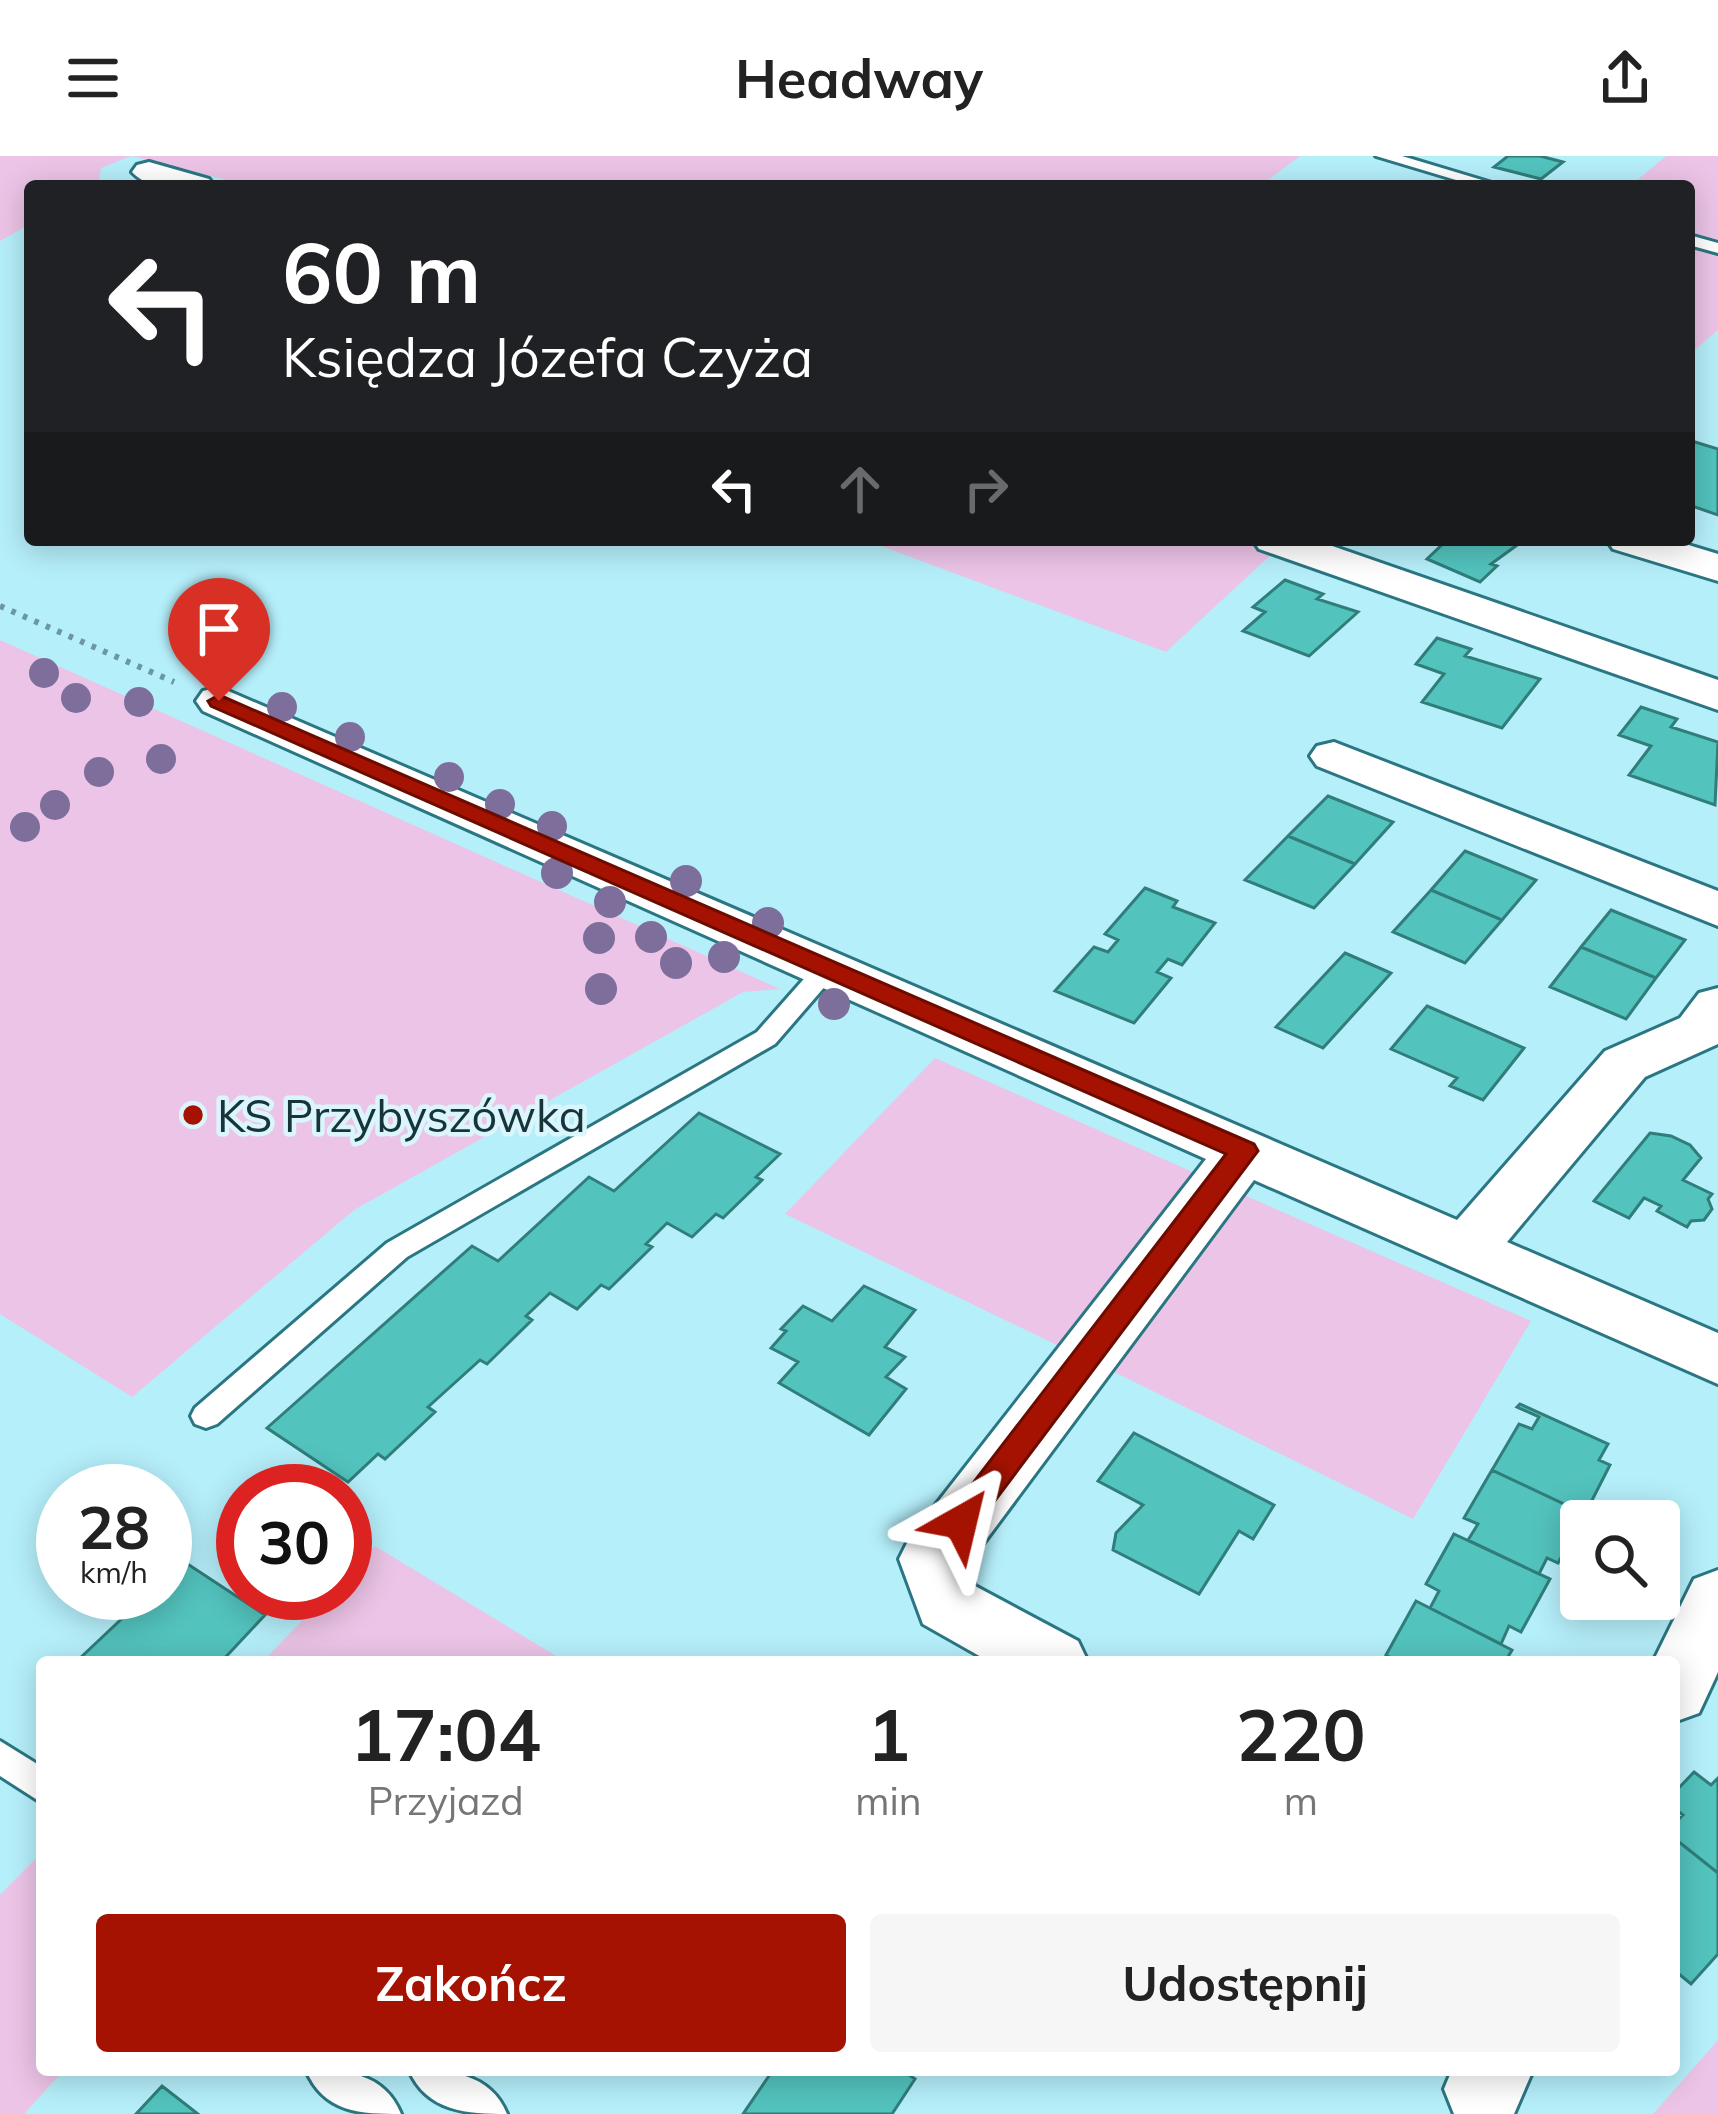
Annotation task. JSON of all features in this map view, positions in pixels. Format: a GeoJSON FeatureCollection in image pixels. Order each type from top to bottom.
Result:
{"type":"FeatureCollection","features":[{"type":"Feature","properties":{"kind":"street"},"geometry":{"type":"LineString","coordinates":[[149,172],[176,180]]}},
{"type":"Feature","properties":{"kind":"street"},"geometry":{"type":"LineString","coordinates":[[1291,546],[1718,696]]}},
{"type":"Feature","properties":{"kind":"street"},"geometry":{"type":"LineString","coordinates":[[1647,546],[1718,568]]}},
{"type":"Feature","properties":{"kind":"street"},"geometry":{"type":"LineString","coordinates":[[219,701],[1718,1360]]}},
{"type":"Feature","properties":{"kind":"street"},"geometry":{"type":"LineString","coordinates":[[1334,756],[1718,910]]}},
{"type":"Feature","properties":{"kind":"street"},"geometry":{"type":"LineString","coordinates":[[1466,1250],[1625,1064],[1699,1031],[1718,1006]]}},
{"type":"Feature","properties":{"kind":"street"},"geometry":{"type":"LineString","coordinates":[[1042,1656],[947,1604],[933,1559],[1244,1151]]}},
{"type":"Feature","properties":{"kind":"street"},"geometry":{"type":"LineString","coordinates":[[1680,1678],[1718,1599]]}},
{"type":"Feature","properties":{"kind":"lane"},"geometry":{"type":"LineString","coordinates":[[1384,156],[1472,180]]}},
{"type":"Feature","properties":{"kind":"lane"},"geometry":{"type":"LineString","coordinates":[[206,1416],[397,1250],[766,1038],[827,969]]}},
{"type":"Feature","properties":{"kind":"lane"},"geometry":{"type":"LineString","coordinates":[[0,1756],[36,1783]]}},
{"type":"Feature","properties":{"kind":"lane"},"geometry":{"type":"LineString","coordinates":[[333,2076],[382,2114]]}},
{"type":"Feature","properties":{"kind":"lane"},"geometry":{"type":"LineString","coordinates":[[436,2076],[488,2114]]}},
{"type":"Feature","properties":{"kind":"path"},"geometry":{"type":"LineString","coordinates":[[0,605],[219,701]]}},
{"type":"Feature","properties":{"kind":"shaded area"},"geometry":{"type":"Polygon","coordinates":[[[0,156],[131,156],[101,168],[99,180],[24,180],[24,227],[0,241],[0,156]]]}},
{"type":"Feature","properties":{"kind":"shaded area"},"geometry":{"type":"Polygon","coordinates":[[[132,156],[1300,156],[1268,180],[227,180],[132,156]]]}},
{"type":"Feature","properties":{"kind":"shaded area"},"geometry":{"type":"Polygon","coordinates":[[[1666,156],[1718,156],[1718,330],[1695,350],[1695,180],[1637,180],[1666,156]]]}},
{"type":"Feature","properties":{"kind":"shaded area"},"geometry":{"type":"Polygon","coordinates":[[[881,546],[1258,546],[1274,552],[1166,652],[881,546]]]}},
{"type":"Feature","properties":{"kind":"shaded area","name":"KS Przybyszówka"},"geometry":{"type":"Polygon","coordinates":[[[0,640],[780,989],[743,992],[354,1210],[132,1397],[0,1314],[0,640]]]}},
{"type":"Feature","properties":{"kind":"shaded area"},"geometry":{"type":"Polygon","coordinates":[[[935,1058],[1195,1173],[1059,1346],[785,1214],[935,1058]]]}},
{"type":"Feature","properties":{"kind":"shaded area"},"geometry":{"type":"Polygon","coordinates":[[[1244,1195],[1531,1321],[1413,1519],[1110,1370],[1244,1195]]]}},
{"type":"Feature","properties":{"kind":"shaded area"},"geometry":{"type":"Polygon","coordinates":[[[375,1546],[556,1656],[268,1656],[303,1620],[372,1620],[375,1546]]]}},
{"type":"Feature","properties":{"kind":"shaded area"},"geometry":{"type":"Polygon","coordinates":[[[36,1858],[36,2076],[59,2076],[24,2114],[0,2114],[0,1895],[36,1858]]]}},
{"type":"Feature","properties":{"kind":"shaded area"},"geometry":{"type":"Polygon","coordinates":[[[1718,2040],[1718,2114],[1653,2114],[1718,2040]]]}},
{"type":"Feature","properties":{"kind":"building"},"geometry":{"type":"Polygon","coordinates":[[[1508,156],[1563,162],[1541,179],[1494,167],[1508,156]]]}},
{"type":"Feature","properties":{"kind":"building"},"geometry":{"type":"Polygon","coordinates":[[[1695,442],[1718,449],[1718,515],[1695,507],[1695,442]]]}},
{"type":"Feature","properties":{"kind":"building"},"geometry":{"type":"Polygon","coordinates":[[[1441,546],[1516,546],[1491,564],[1497,566],[1480,582],[1427,559],[1441,546]]]}},
{"type":"Feature","properties":{"kind":"building"},"geometry":{"type":"Polygon","coordinates":[[[1285,580],[1323,594],[1317,599],[1358,612],[1309,656],[1243,631],[1265,612],[1253,607],[1285,580]]]}},
{"type":"Feature","properties":{"kind":"building"},"geometry":{"type":"Polygon","coordinates":[[[1437,638],[1471,649],[1465,656],[1540,679],[1502,728],[1422,702],[1444,674],[1416,664],[1437,638]]]}},
{"type":"Feature","properties":{"kind":"building"},"geometry":{"type":"Polygon","coordinates":[[[1641,707],[1677,719],[1671,727],[1718,742],[1715,805],[1629,775],[1651,746],[1619,735],[1641,707]]]}},
{"type":"Feature","properties":{"kind":"building"},"geometry":{"type":"Polygon","coordinates":[[[1328,796],[1393,822],[1355,864],[1288,836],[1328,796]]]}},
{"type":"Feature","properties":{"kind":"building"},"geometry":{"type":"Polygon","coordinates":[[[1288,836],[1355,864],[1314,908],[1245,880],[1288,836]]]}},
{"type":"Feature","properties":{"kind":"building"},"geometry":{"type":"Polygon","coordinates":[[[1465,851],[1536,880],[1502,920],[1431,890],[1465,851]]]}},
{"type":"Feature","properties":{"kind":"building"},"geometry":{"type":"Polygon","coordinates":[[[1145,888],[1177,901],[1173,907],[1215,923],[1182,965],[1168,959],[1157,972],[1171,978],[1134,1023],[1055,991],[1094,947],[1108,952],[1118,940],[1105,934],[1145,888]]]}},
{"type":"Feature","properties":{"kind":"building"},"geometry":{"type":"Polygon","coordinates":[[[1431,890],[1502,920],[1465,963],[1393,932],[1431,890]]]}},
{"type":"Feature","properties":{"kind":"building"},"geometry":{"type":"Polygon","coordinates":[[[1611,910],[1685,940],[1656,978],[1581,947],[1611,910]]]}},
{"type":"Feature","properties":{"kind":"building"},"geometry":{"type":"Polygon","coordinates":[[[1581,947],[1656,978],[1626,1019],[1550,987],[1581,947]]]}},
{"type":"Feature","properties":{"kind":"building"},"geometry":{"type":"Polygon","coordinates":[[[1345,953],[1391,973],[1323,1048],[1276,1027],[1345,953]]]}},
{"type":"Feature","properties":{"kind":"building"},"geometry":{"type":"Polygon","coordinates":[[[1427,1006],[1524,1048],[1483,1100],[1450,1086],[1457,1078],[1391,1049],[1427,1006]]]}},
{"type":"Feature","properties":{"kind":"building"},"geometry":{"type":"Polygon","coordinates":[[[699,1113],[780,1154],[756,1177],[762,1180],[723,1218],[716,1214],[692,1237],[667,1223],[646,1244],[652,1247],[609,1289],[601,1285],[577,1309],[550,1293],[526,1316],[532,1320],[487,1364],[480,1360],[428,1407],[435,1412],[385,1459],[378,1454],[367,1464],[321,1464],[267,1428],[472,1246],[498,1261],[589,1177],[614,1191],[699,1113]]]}},
{"type":"Feature","properties":{"kind":"building"},"geometry":{"type":"Polygon","coordinates":[[[1650,1133],[1690,1145],[1701,1158],[1683,1180],[1712,1194],[1708,1199],[1712,1209],[1704,1220],[1691,1221],[1687,1227],[1644,1198],[1629,1218],[1594,1201],[1650,1133]]]}},
{"type":"Feature","properties":{"kind":"building"},"geometry":{"type":"Polygon","coordinates":[[[864,1286],[915,1310],[885,1347],[905,1357],[886,1377],[906,1389],[869,1435],[779,1383],[798,1362],[771,1348],[803,1306],[832,1321],[864,1286]]]}},
{"type":"Feature","properties":{"kind":"building"},"geometry":{"type":"Polygon","coordinates":[[[1520,1404],[1608,1444],[1599,1460],[1610,1465],[1592,1500],[1560,1502],[1492,1470],[1519,1424],[1532,1429],[1539,1417],[1517,1407],[1520,1404]]]}},
{"type":"Feature","properties":{"kind":"building"},"geometry":{"type":"Polygon","coordinates":[[[1134,1433],[1274,1505],[1253,1539],[1239,1531],[1199,1594],[1113,1550],[1116,1533],[1143,1505],[1098,1481],[1134,1433]]]}},
{"type":"Feature","properties":{"kind":"building"},"geometry":{"type":"Polygon","coordinates":[[[1492,1470],[1560,1502],[1560,1559],[1558,1563],[1547,1558],[1539,1574],[1468,1540],[1478,1524],[1464,1518],[1492,1470]]]}},
{"type":"Feature","properties":{"kind":"building"},"geometry":{"type":"Polygon","coordinates":[[[1454,1534],[1550,1579],[1521,1632],[1509,1626],[1501,1644],[1430,1608],[1439,1591],[1426,1584],[1454,1534]]]}},
{"type":"Feature","properties":{"kind":"building"},"geometry":{"type":"Polygon","coordinates":[[[192,1567],[216,1583],[216,1620],[260,1620],[227,1656],[82,1656],[120,1620],[192,1620],[192,1567]]]}},
{"type":"Feature","properties":{"kind":"building"},"geometry":{"type":"Polygon","coordinates":[[[1416,1601],[1512,1650],[1508,1656],[1386,1655],[1416,1601]]]}},
{"type":"Feature","properties":{"kind":"building"},"geometry":{"type":"Polygon","coordinates":[[[1694,1772],[1711,1785],[1718,1778],[1718,1873],[1680,1843],[1680,1787],[1694,1772]]]}},
{"type":"Feature","properties":{"kind":"building"},"geometry":{"type":"Polygon","coordinates":[[[1680,1843],[1718,1873],[1718,1954],[1691,1984],[1680,1975],[1680,1843]]]}},
{"type":"Feature","properties":{"kind":"building"},"geometry":{"type":"Polygon","coordinates":[[[769,2076],[915,2079],[892,2114],[743,2114],[769,2076]]]}},
{"type":"Feature","properties":{"kind":"building"},"geometry":{"type":"Polygon","coordinates":[[[162,2086],[198,2114],[136,2114],[162,2086]]]}},
{"type":"Feature","properties":{"kind":"place","name":"KS Przybyszówka"},"geometry":{"type":"Point","coordinates":[193,1115]}},
{"type":"Feature","properties":{"kind":"route"},"geometry":{"type":"LineString","coordinates":[[219,701],[1244,1151],[961,1522]]}}]}
